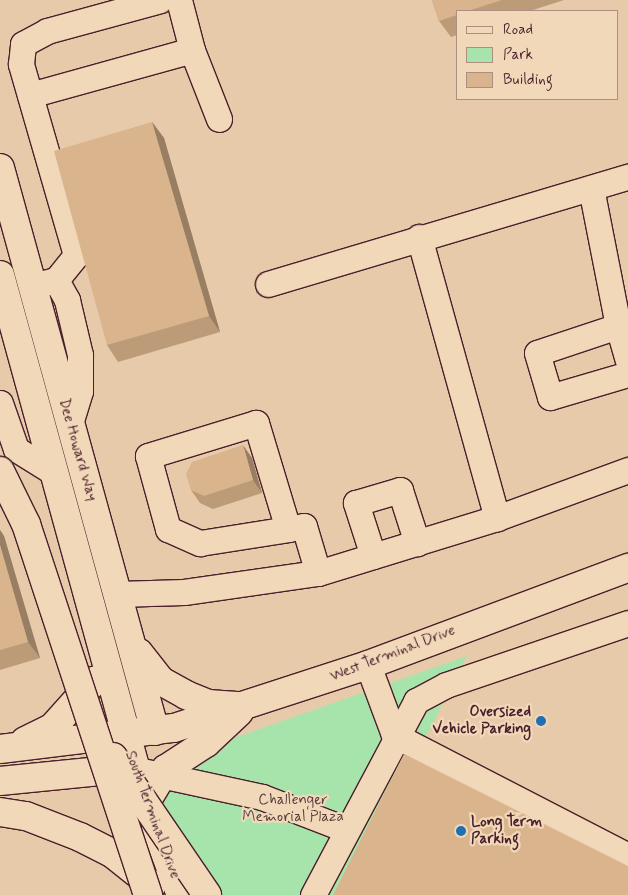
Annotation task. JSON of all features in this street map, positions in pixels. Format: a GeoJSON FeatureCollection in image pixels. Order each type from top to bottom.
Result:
{"type":"FeatureCollection","features":[{"type":"Feature","properties":{"kind":"main road","name":"Dee Howard Way"},"geometry":{"type":"LineString","coordinates":[[0,168],[40,283],[70,424],[155,731]]}},
{"type":"Feature","properties":{"kind":"main road","name":"Dee Howard Way"},"geometry":{"type":"LineString","coordinates":[[4,303],[54,473],[123,734]]}},
{"type":"Feature","properties":{"kind":"main road"},"geometry":{"type":"LineString","coordinates":[[0,471],[26,524],[148,895]]}},
{"type":"Feature","properties":{"kind":"main road"},"geometry":{"type":"LineString","coordinates":[[54,473],[78,512],[105,593],[117,594]]}},
{"type":"Feature","properties":{"kind":"main road","name":"West Terminal Drive"},"geometry":{"type":"LineString","coordinates":[[6,748],[155,731],[243,707],[368,665],[628,568]]}},
{"type":"Feature","properties":{"kind":"main road"},"geometry":{"type":"LineString","coordinates":[[130,642],[161,681],[208,704],[243,707]]}},
{"type":"Feature","properties":{"kind":"main road"},"geometry":{"type":"LineString","coordinates":[[6,748],[52,728],[75,704],[94,681],[99,646]]}},
{"type":"Feature","properties":{"kind":"main road"},"geometry":{"type":"LineString","coordinates":[[146,802],[158,776],[206,742],[243,707]]}},
{"type":"Feature","properties":{"kind":"main road"},"geometry":{"type":"LineString","coordinates":[[91,722],[207,895]]}},
{"type":"Feature","properties":{"kind":"main road"},"geometry":{"type":"LineString","coordinates":[[0,781],[132,768],[148,752],[155,731]]}},
{"type":"Feature","properties":{"kind":"main road","name":"South Terminal Drive"},"geometry":{"type":"LineString","coordinates":[[123,734],[132,768],[181,895]]}},
{"type":"Feature","properties":{"kind":"main road"},"geometry":{"type":"LineString","coordinates":[[0,812],[26,816],[88,841],[112,853],[162,895]]}},
{"type":"Feature","properties":{"kind":"street"},"geometry":{"type":"LineString","coordinates":[[4,303],[40,283],[76,255],[21,64],[23,44],[47,31],[160,0]]}},
{"type":"Feature","properties":{"kind":"street"},"geometry":{"type":"LineString","coordinates":[[179,0],[192,50],[219,118]]}},
{"type":"Feature","properties":{"kind":"street"},"geometry":{"type":"LineString","coordinates":[[30,95],[192,50]]}},
{"type":"Feature","properties":{"kind":"street"},"geometry":{"type":"LineString","coordinates":[[268,284],[419,237],[628,177]]}},
{"type":"Feature","properties":{"kind":"street"},"geometry":{"type":"LineString","coordinates":[[591,188],[623,324],[628,360]]}},
{"type":"Feature","properties":{"kind":"street"},"geometry":{"type":"LineString","coordinates":[[419,237],[497,518]]}},
{"type":"Feature","properties":{"kind":"street"},"geometry":{"type":"LineString","coordinates":[[623,324],[537,353],[550,397],[628,374]]}},
{"type":"Feature","properties":{"kind":"street"},"geometry":{"type":"LineString","coordinates":[[0,404],[16,449],[54,473]]}},
{"type":"Feature","properties":{"kind":"street"},"geometry":{"type":"LineString","coordinates":[[288,529],[256,424],[148,456],[168,529],[200,543],[288,529],[304,526],[318,573]]}},
{"type":"Feature","properties":{"kind":"street"},"geometry":{"type":"LineString","coordinates":[[117,594],[184,592],[318,573],[497,518],[628,470]]}},
{"type":"Feature","properties":{"kind":"street"},"geometry":{"type":"LineString","coordinates":[[373,556],[356,503],[400,490],[417,543]]}},
{"type":"Feature","properties":{"kind":"street"},"geometry":{"type":"LineString","coordinates":[[313,895],[394,735],[416,701],[446,685],[628,623]]}},
{"type":"Feature","properties":{"kind":"street"},"geometry":{"type":"LineString","coordinates":[[368,665],[394,735],[450,776],[628,856]]}},
{"type":"Feature","properties":{"kind":"street"},"geometry":{"type":"LineString","coordinates":[[132,768],[158,776],[262,797],[345,829]]}},
{"type":"Feature","properties":{"kind":"shaded area"},"geometry":{"type":"Polygon","coordinates":[[[0,0],[628,0],[628,895],[0,895],[0,0]]]}},
{"type":"Feature","properties":{"kind":"green space","name":"Challenger Memorial Plaza"},"geometry":{"type":"Polygon","coordinates":[[[467,656],[345,895],[197,895],[161,805],[179,763],[217,744],[467,656]]]}},
{"type":"Feature","properties":{"kind":"building"},"geometry":{"type":"Polygon","coordinates":[[[432,0],[502,0],[471,10],[456,10],[456,15],[439,21],[432,0]]]}},
{"type":"Feature","properties":{"kind":"building"},"geometry":{"type":"Polygon","coordinates":[[[152,122],[209,316],[107,345],[54,151],[152,122]]]}},
{"type":"Feature","properties":{"kind":"building"},"geometry":{"type":"Polygon","coordinates":[[[243,445],[253,480],[204,496],[191,490],[186,474],[192,462],[243,445]]]}},
{"type":"Feature","properties":{"kind":"building"},"geometry":{"type":"Polygon","coordinates":[[[0,545],[28,642],[0,650],[0,545]]]}},
{"type":"Feature","properties":{"kind":"building","name":"Long Term Parking"},"geometry":{"type":"Polygon","coordinates":[[[404,754],[628,866],[628,895],[333,895],[404,754]]]}},
{"type":"Feature","properties":{"kind":"place","name":"Oversized Vehicle Parking"},"geometry":{"type":"Point","coordinates":[541,721]}},
{"type":"Feature","properties":{"kind":"place","name":"Long Term Parking"},"geometry":{"type":"Point","coordinates":[461,831]}}]}
